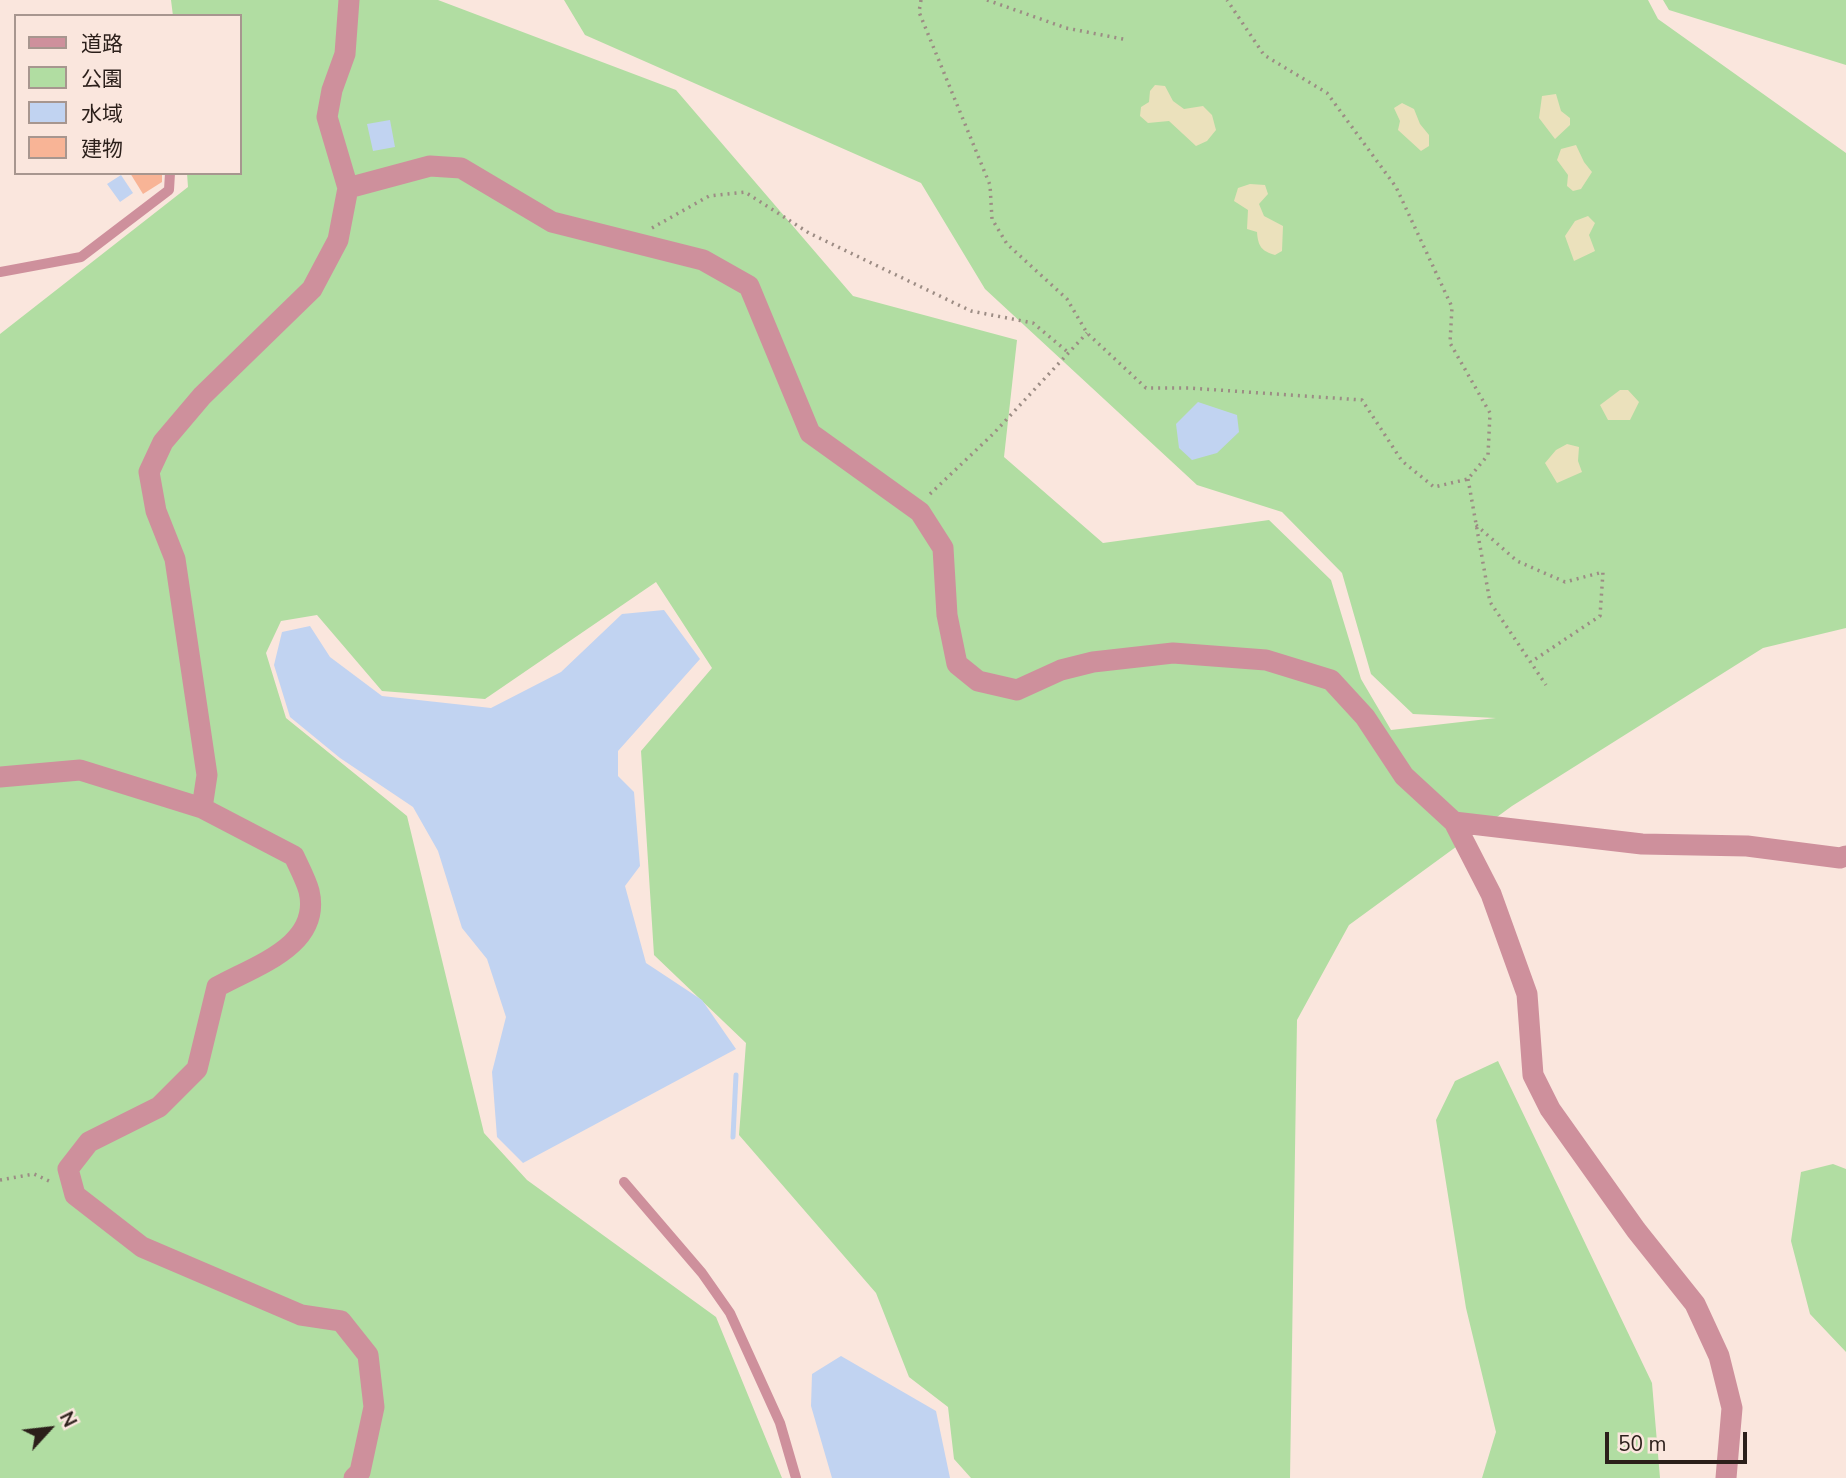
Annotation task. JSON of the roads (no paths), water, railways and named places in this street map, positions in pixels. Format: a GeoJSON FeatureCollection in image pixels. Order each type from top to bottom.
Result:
{"type":"FeatureCollection","features":[{"type":"Feature","properties":{"kind":"street"},"geometry":{"type":"LineString","coordinates":[[202,808],[207,775],[175,559],[156,511],[149,472],[163,442],[202,397],[312,289],[338,240],[348,188],[327,117],[332,90],[345,54],[349,0]]}},
{"type":"Feature","properties":{"kind":"street"},"geometry":{"type":"LineString","coordinates":[[348,188],[430,166],[461,168],[552,222],[703,260],[749,286],[810,433],[920,512],[943,548],[947,615],[957,664],[978,681],[1017,690],[1061,670],[1093,662],[1173,653],[1266,660],[1331,680],[1365,717],[1404,776],[1454,821],[1491,894],[1527,993],[1532,1075],[1550,1109],[1636,1230],[1696,1304],[1718,1356],[1732,1408],[1726,1478]]}},
{"type":"Feature","properties":{"kind":"street"},"geometry":{"type":"LineString","coordinates":[[0,777],[80,770],[202,808],[294,856],[309,892],[309,921],[295,944],[217,987],[197,1069],[159,1107],[89,1142],[68,1169],[75,1195],[142,1247],[301,1315],[341,1321],[368,1356],[374,1407],[360,1472],[354,1478]]}},
{"type":"Feature","properties":{"kind":"street"},"geometry":{"type":"LineString","coordinates":[[1454,821],[1642,844],[1747,846],[1840,858],[1846,856]]}},
{"type":"Feature","properties":{"kind":"lane"},"geometry":{"type":"LineString","coordinates":[[0,272],[81,257],[169,190],[170,175]]}},
{"type":"Feature","properties":{"kind":"lane"},"geometry":{"type":"LineString","coordinates":[[624,1182],[702,1273],[730,1313],[780,1423],[796,1478]]}},
{"type":"Feature","properties":{"kind":"water"},"geometry":{"type":"Polygon","coordinates":[[[390,120],[395,147],[373,151],[367,124],[390,120]]]}},
{"type":"Feature","properties":{"kind":"water"},"geometry":{"type":"Polygon","coordinates":[[[121,175],[133,193],[120,202],[107,184],[121,175]]]}},
{"type":"Feature","properties":{"kind":"water"},"geometry":{"type":"Polygon","coordinates":[[[1198,402],[1237,415],[1239,432],[1217,453],[1192,460],[1179,448],[1176,424],[1198,402]]]}},
{"type":"Feature","properties":{"kind":"water"},"geometry":{"type":"Polygon","coordinates":[[[664,610],[700,659],[618,751],[618,776],[634,792],[640,866],[625,886],[646,963],[702,1000],[736,1049],[523,1163],[497,1137],[492,1072],[506,1017],[487,959],[462,928],[438,851],[413,807],[340,758],[290,717],[274,665],[282,632],[310,626],[330,657],[382,696],[491,708],[561,672],[622,614],[664,610]]]}},
{"type":"Feature","properties":{"kind":"water"},"geometry":{"type":"Polygon","coordinates":[[[841,1356],[936,1411],[950,1478],[832,1478],[811,1406],[812,1374],[841,1356]]]}},
{"type":"Feature","properties":{"kind":"waterway"},"geometry":{"type":"LineString","coordinates":[[733,1137],[736,1075]]}}]}
